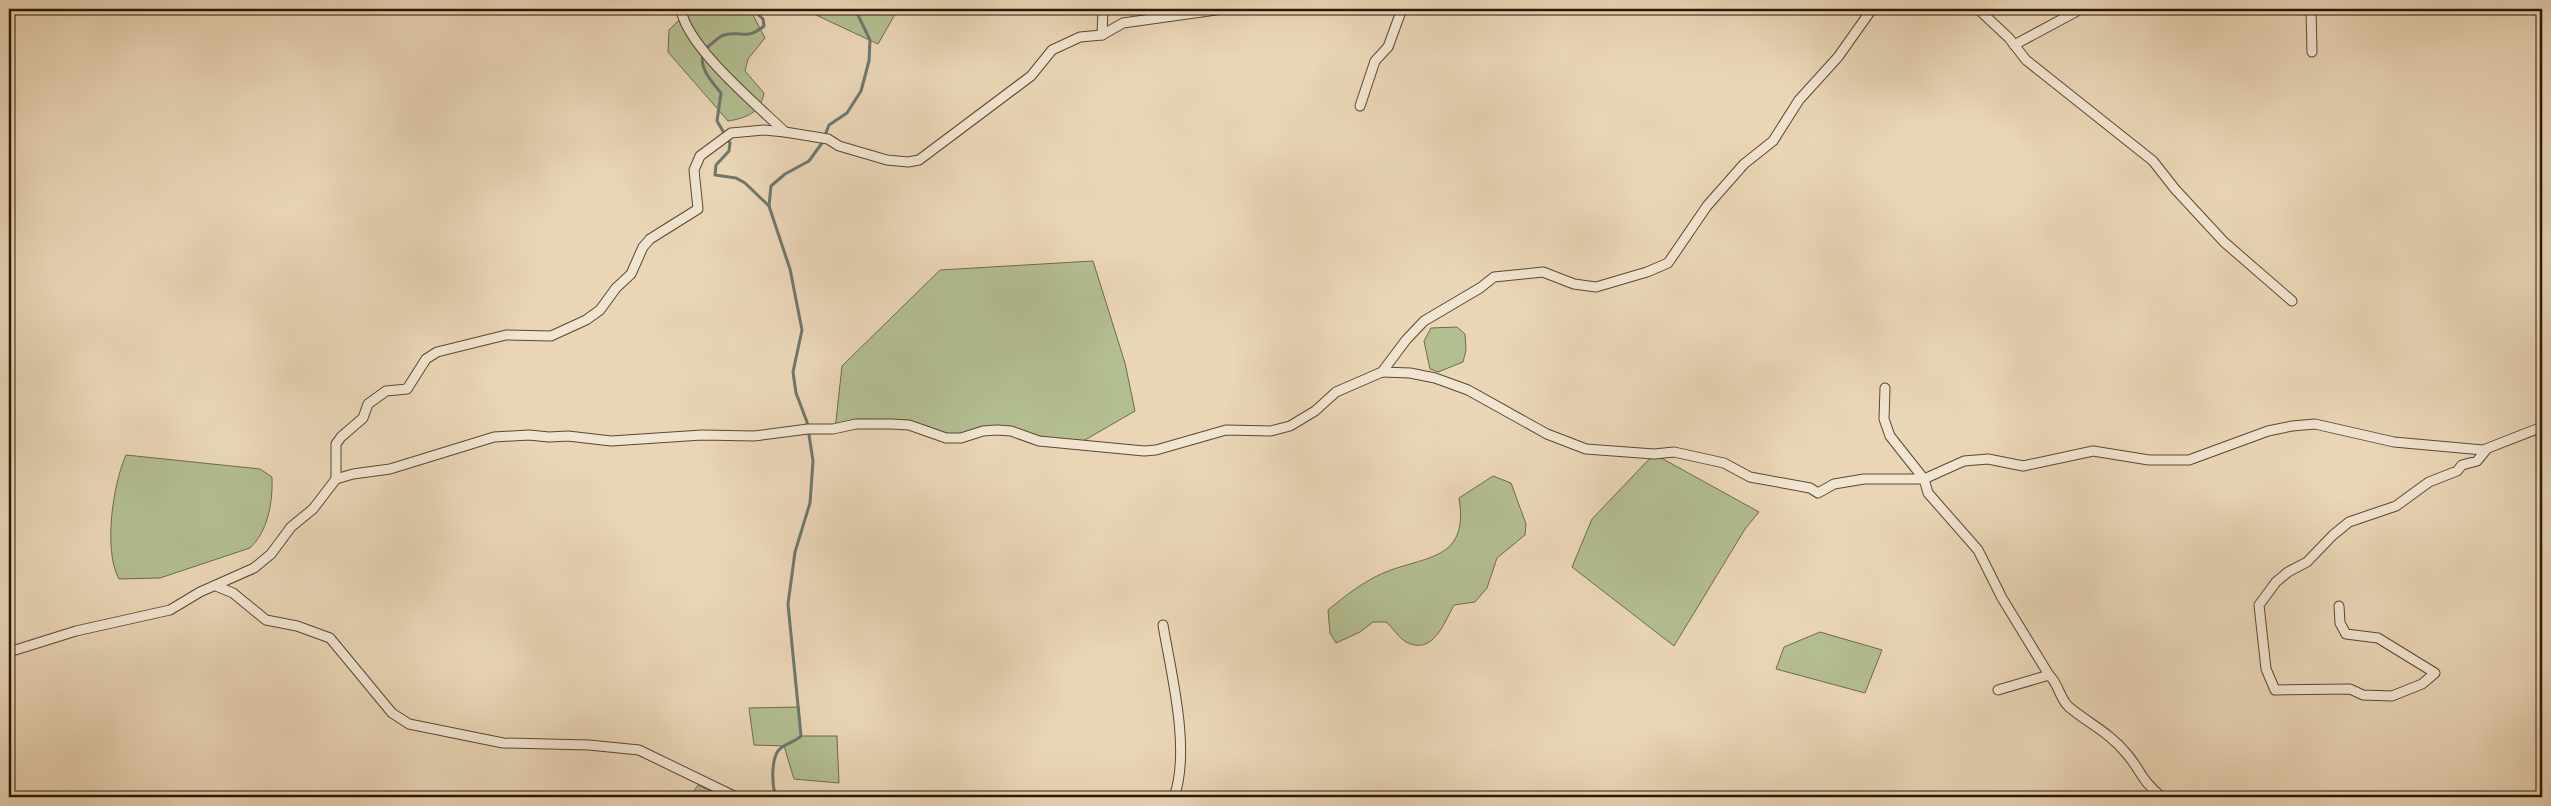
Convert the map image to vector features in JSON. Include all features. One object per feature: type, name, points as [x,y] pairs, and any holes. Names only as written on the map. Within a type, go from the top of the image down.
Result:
[{"type":"street","points":[[681,9],[689,32],[707,54],[785,132]]},
{"type":"street","points":[[1102,9],[1102,36]]},
{"type":"street","points":[[9,652],[76,631],[170,610],[200,592],[254,568],[271,554],[291,526],[313,509],[336,478],[336,444],[341,437],[363,418],[368,404],[386,391],[407,389],[426,359],[437,352],[506,335],[551,336],[586,320],[600,310],[616,288],[631,274],[643,247],[650,239],[698,209],[694,170],[700,156],[731,134],[764,130],[785,132],[830,140],[839,146],[887,160],[908,162],[919,160],[1031,76],[1052,50],[1080,38],[1102,36],[1123,24],[1223,9]]},
{"type":"street","points":[[1360,106],[1375,61],[1388,47],[1402,9]]},
{"type":"street","points":[[1382,372],[1406,340],[1424,321],[1480,288],[1494,277],[1542,272],[1574,284],[1596,287],[1647,272],[1668,263],[1707,206],[1744,164],[1773,141],[1799,100],[1838,57],[1872,9]]},
{"type":"street","points":[[1978,9],[2032,66],[2153,161],[2175,189],[2224,242],[2292,301]]},
{"type":"street","points":[[2014,45],[2081,9]]},
{"type":"street","points":[[2312,9],[2312,52]]},
{"type":"street","points":[[336,478],[390,469],[494,437],[529,435],[568,436],[611,441],[702,435],[754,436],[808,429],[833,429],[856,424],[891,424],[909,425],[946,438],[961,438],[984,431],[997,430],[1011,431],[1039,441],[1144,451],[1156,450],[1226,430],[1271,431],[1290,426],[1315,411],[1336,392],[1382,372],[1410,373],[1435,378],[1468,390],[1546,434],[1586,449],[1654,454],[1674,452],[1724,463],[1750,477],[1801,486],[1818,493],[1834,484],[1864,479],[1924,479],[1964,461],[1988,460],[2024,466],[2093,451],[2149,460],[2189,460],[2268,431],[2292,426],[2315,424],[2394,442],[2486,450],[2542,427]]},
{"type":"street","points":[[1885,388],[1884,419],[1890,436],[1924,479],[1928,493],[1978,550],[2002,598],[2049,675],[2054,680],[2061,698],[2126,752],[2148,786],[2162,797]]},
{"type":"street","points":[[2339,606],[2340,623],[2346,634],[2378,638],[2435,673],[2422,684],[2392,696],[2364,695],[2350,689],[2274,690],[2266,669],[2260,606],[2276,582],[2288,572],[2307,562],[2333,535],[2349,522],[2396,506],[2429,482],[2457,470],[2462,465],[2477,461],[2486,450]]},
{"type":"street","points":[[216,586],[233,593],[266,620],[297,626],[330,638],[392,714],[409,724],[503,743],[595,745],[639,750],[736,797]]},
{"type":"street","points":[[1163,625],[1177,700],[1180,751],[1177,789],[1174,797]]},
{"type":"street","points":[[1998,690],[2049,675]]},
{"type":"green space","points":[[690,9],[744,9],[752,13],[765,38],[748,59],[745,71],[764,93],[760,105],[747,116],[728,121],[668,52],[669,30]]},
{"type":"green space","points":[[803,9],[898,9],[878,44]]},
{"type":"green space","points":[[1093,261],[1125,363],[1135,411],[1078,444],[1039,441],[1004,428],[952,439],[909,424],[835,430],[842,366],[940,270]]},
{"type":"green space","points":[[1457,327],[1465,334],[1466,350],[1463,362],[1438,372],[1430,369],[1424,341],[1431,328]]},
{"type":"green space","points":[[1654,454],[1759,512],[1745,529],[1674,646],[1572,567],[1592,519]]},
{"type":"green space","points":[[126,455],[260,469],[272,477],[272,496],[268,516],[261,533],[250,548],[160,578],[119,579],[114,567],[112,551],[112,517],[117,483]]},
{"type":"green space","points":[[1493,476],[1511,483],[1526,524],[1525,535],[1497,558],[1487,588],[1475,602],[1454,605],[1442,628],[1430,641],[1423,645],[1406,642],[1386,622],[1373,622],[1360,632],[1336,643],[1330,633],[1328,610],[1352,591],[1379,575],[1439,554],[1450,546],[1457,535],[1460,519],[1459,498]]},
{"type":"green space","points":[[1820,632],[1882,650],[1865,693],[1776,669],[1784,647]]},
{"type":"green space","points":[[799,707],[801,736],[837,736],[839,783],[794,779],[784,746],[754,745],[749,708]]},
{"type":"green space","points":[[698,785],[711,791],[713,797],[690,797]]},
{"type":"waterway","points":[[752,9],[763,19],[764,26],[748,34],[721,36],[705,50],[702,62],[707,75],[721,93],[717,121],[730,143],[729,151],[716,165],[715,175],[736,178],[745,183],[769,206]]},
{"type":"waterway","points":[[776,797],[773,779],[777,752],[801,736],[788,604],[795,552],[810,503],[813,461],[807,422],[796,393],[793,372],[802,330],[790,269],[769,206],[771,186],[785,174],[809,161],[822,143],[829,125],[847,113],[861,91],[869,61],[870,40],[855,9]]}]
